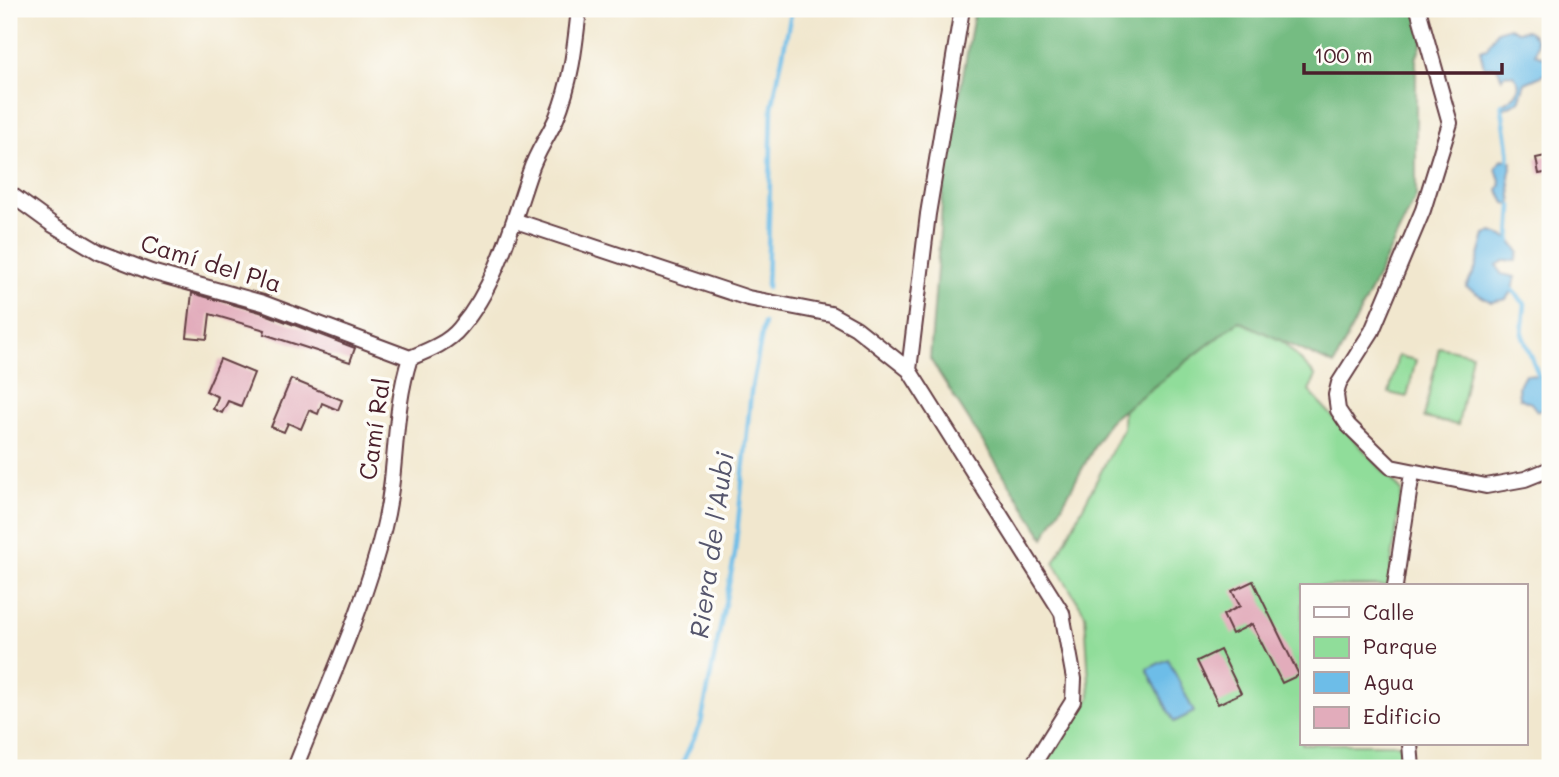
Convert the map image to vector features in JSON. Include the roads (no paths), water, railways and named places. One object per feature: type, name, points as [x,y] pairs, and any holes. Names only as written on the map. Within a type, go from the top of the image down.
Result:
[{"type":"street","name":"Camí Ral","points":[[295,768],[362,599],[385,525],[395,436],[410,358],[433,349],[459,330],[480,298],[516,221],[530,170],[556,117],[574,62],[579,9]]},
{"type":"street","points":[[909,370],[928,214],[962,9]]},
{"type":"street","points":[[1418,9],[1450,122],[1423,210],[1372,331],[1339,383],[1336,396],[1338,410],[1348,425],[1391,467],[1412,473],[1486,486],[1525,479],[1550,469]]},
{"type":"street","name":"Camí del Pla","points":[[9,194],[53,225],[99,251],[151,272],[263,303],[410,358]]},
{"type":"street","points":[[516,221],[748,298],[831,314],[856,328],[909,370],[1062,613],[1074,679],[1073,701],[1031,768]]},
{"type":"street","points":[[1395,584],[1412,473]]},
{"type":"street","points":[[1410,746],[1412,768]]},
{"type":"water","points":[[1509,27],[1517,31],[1527,30],[1533,35],[1537,43],[1535,54],[1550,59],[1550,72],[1525,83],[1519,101],[1505,108],[1502,104],[1517,92],[1519,84],[1513,75],[1505,74],[1502,78],[1497,67],[1484,67],[1480,50],[1487,48],[1497,31]]},
{"type":"water","points":[[1502,159],[1512,162],[1509,176],[1512,206],[1505,203],[1498,190],[1501,184],[1496,168]]},
{"type":"water","points":[[1492,232],[1508,238],[1519,252],[1516,261],[1504,261],[1497,265],[1501,274],[1515,277],[1512,290],[1506,299],[1491,302],[1466,287],[1475,270],[1485,235]]},
{"type":"water","points":[[1525,374],[1542,377],[1550,374],[1550,408],[1537,411],[1531,403],[1519,398],[1518,387]]},
{"type":"water","points":[[1168,659],[1194,712],[1174,722],[1147,669]]},
{"type":"waterway","name":"Riera de l'Aubi","points":[[767,288],[772,107],[792,9]]},
{"type":"waterway","points":[[1502,104],[1508,161]]},
{"type":"waterway","points":[[1510,241],[1512,206]]},
{"type":"waterway","points":[[1512,290],[1525,304],[1522,334],[1539,376]]},
{"type":"waterway","name":"Riera de l'Aubi","points":[[680,768],[701,723],[735,554],[751,392],[764,323]]}]
